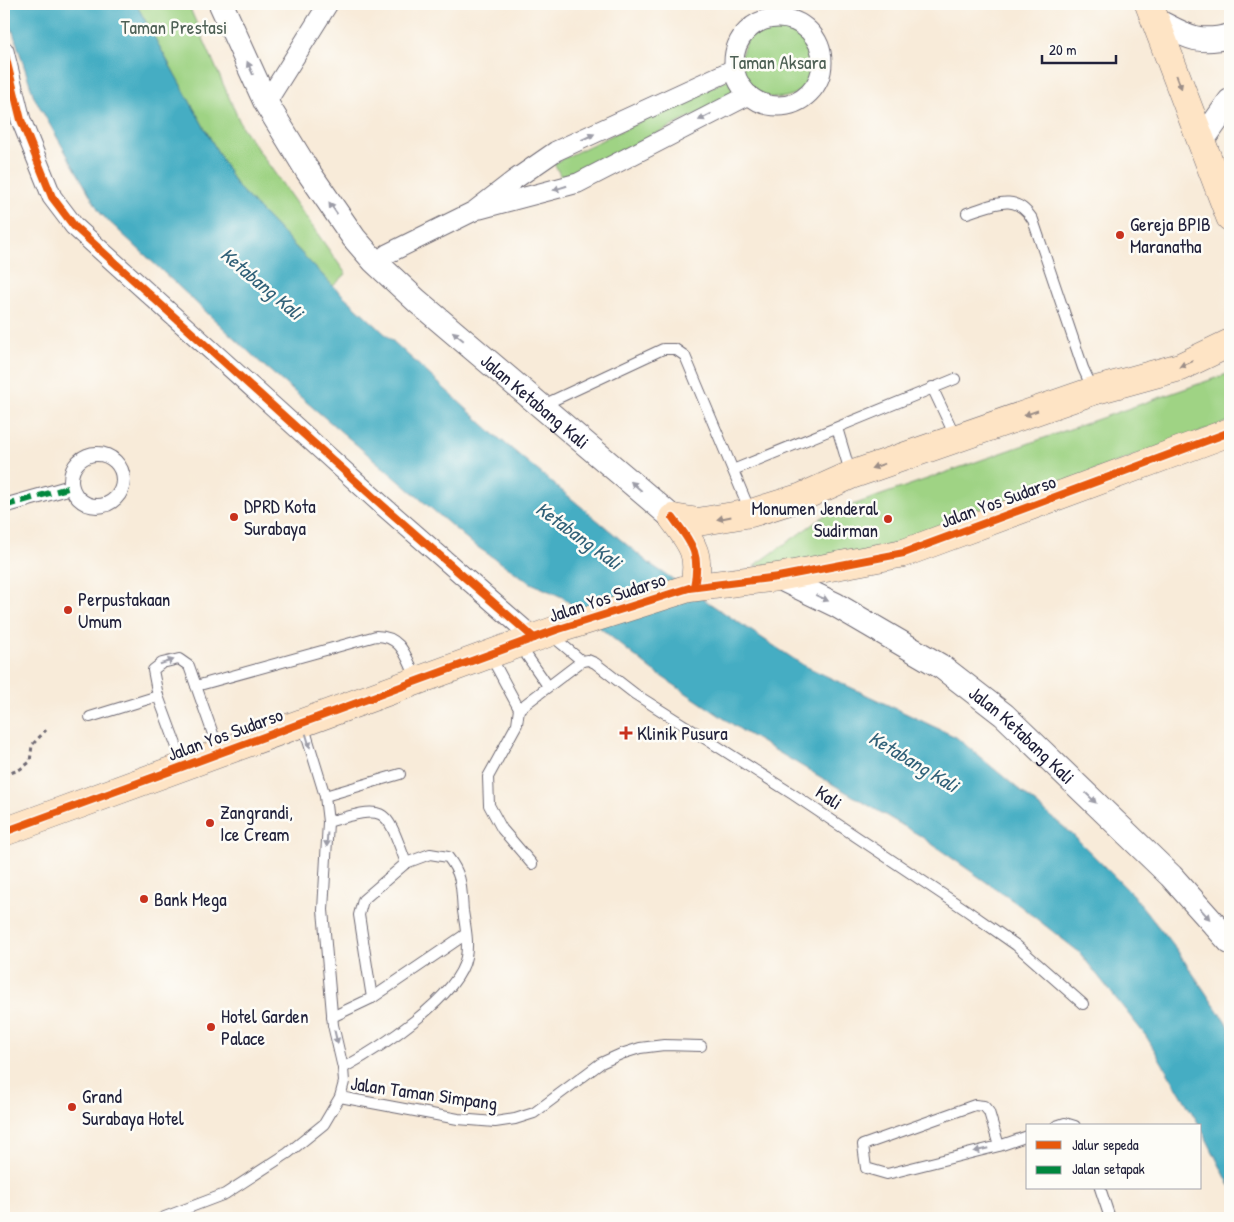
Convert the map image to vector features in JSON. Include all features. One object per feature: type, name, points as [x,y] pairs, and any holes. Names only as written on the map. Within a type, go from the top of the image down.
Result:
[{"type":"main road","points":[[1152,12],[1230,217]]},
{"type":"main road","points":[[673,518],[698,522],[751,513],[802,497],[851,475],[1093,391],[1180,367],[1230,344]]},
{"type":"main road","name":"Jalan Yos Sudarso","points":[[4,832],[539,636],[692,587],[778,577],[904,553],[1230,432]]},
{"type":"main road","points":[[673,518],[691,542],[696,554],[698,568],[692,587]]},
{"type":"street","name":"Jalan Ketabang Kali","points":[[221,4],[266,103],[307,170],[354,238],[397,282],[673,518]]},
{"type":"street","points":[[266,103],[328,4]]},
{"type":"street","points":[[1152,12],[1192,38],[1211,41],[1230,36]]},
{"type":"street","points":[[775,17],[790,19],[803,25],[814,35],[821,48],[823,62],[820,77],[814,89],[803,100],[775,107],[761,103],[749,95],[739,83],[734,68],[734,54],[739,40],[749,29],[760,21],[775,17]]},
{"type":"street","points":[[4,51],[24,128],[52,197],[74,226],[382,505],[539,636]]},
{"type":"street","points":[[354,238],[366,240],[387,254],[474,211],[556,151],[734,68]]},
{"type":"street","points":[[474,211],[578,183],[749,95]]},
{"type":"street","points":[[1201,142],[1230,101]]},
{"type":"street","name":"Jalan Ketabang Kali","points":[[387,254],[397,282]]},
{"type":"street","points":[[4,506],[71,487]]},
{"type":"street","name":"Jalan Ketabang Kali","points":[[778,577],[836,605],[942,667],[1004,715],[1171,876],[1230,942]]},
{"type":"lane","points":[[966,213],[1006,202],[1016,203],[1026,208],[1033,220],[1083,368],[1093,391]]},
{"type":"lane","points":[[541,406],[663,349],[675,349],[685,356],[751,513]]},
{"type":"lane","points":[[733,470],[955,379]]},
{"type":"lane","points":[[932,387],[957,439]]},
{"type":"lane","points":[[837,428],[851,475]]},
{"type":"lane","points":[[196,686],[376,636],[388,636],[399,643],[418,681]]},
{"type":"lane","name":"Kali","points":[[539,636],[582,661],[588,660],[595,663],[635,694],[794,795],[966,910],[1016,945],[1083,1004]]},
{"type":"lane","points":[[539,636],[548,686]]},
{"type":"lane","points":[[490,655],[519,710],[517,724],[488,777],[489,805],[502,829],[532,864]]},
{"type":"lane","points":[[184,767],[158,696],[153,670],[162,663],[179,659],[189,666],[220,753]]},
{"type":"lane","points":[[519,710],[582,661]]},
{"type":"lane","points":[[90,717],[158,696]]},
{"type":"lane","points":[[303,723],[325,796],[328,822],[323,910],[332,1017],[343,1068],[344,1082],[340,1097]]},
{"type":"lane","points":[[325,796],[400,774]]},
{"type":"lane","points":[[328,822],[364,812],[375,812],[386,817],[393,828],[406,863]]},
{"type":"lane","points":[[343,1068],[372,1052],[400,1032],[458,978],[466,957],[466,934],[459,871],[448,857],[430,854],[406,863],[363,900],[359,915],[372,998]]},
{"type":"lane","points":[[332,1017],[372,998],[466,934]]},
{"type":"lane","name":"Jalan Taman Simpang","points":[[162,1218],[225,1194],[288,1153],[324,1124],[340,1097],[458,1119],[495,1122],[515,1119],[534,1113],[601,1063],[621,1054],[640,1048],[664,1045],[701,1046]]},
{"type":"lane","points":[[999,1146],[989,1112],[984,1106],[975,1105],[863,1145],[866,1168],[887,1174],[999,1146],[1026,1137]]},
{"type":"lane","points":[[1101,1190],[1110,1218]]},
{"type":"path","points":[[4,775],[19,770],[30,762],[32,745],[46,730]]},
{"type":"green space","name":"Taman Prestasi","points":[[136,4],[188,4],[242,127],[346,274],[333,286],[236,185]]},
{"type":"green space","name":"Taman Aksara","points":[[778,24],[792,27],[804,35],[812,47],[815,61],[812,75],[804,87],[792,95],[778,98],[764,95],[752,87],[744,75],[741,61],[744,47],[752,35],[764,27]]},
{"type":"green space","points":[[733,77],[739,94],[562,179],[554,163]]},
{"type":"green space","points":[[1230,373],[1230,421],[844,562],[754,566],[827,514]]},
{"type":"water","name":"Ketabang Kali","points":[[4,4],[136,4],[236,185],[333,286],[495,435],[650,564],[803,665],[956,737],[1071,833],[1132,894],[1177,950],[1230,1029],[1230,1186],[1202,1130],[1202,1124],[1199,1124],[1146,1036],[1079,952],[1019,905],[919,835],[744,732],[652,670],[562,597],[531,583],[473,544],[263,365],[101,214],[34,97]]},
{"type":"marked path","points":[[4,506],[71,487]]},
{"type":"cycle path","points":[[4,51],[21,120],[52,197],[74,226],[382,505],[534,638]]},
{"type":"cycle path","points":[[4,832],[556,630],[689,588],[778,577],[904,553],[1230,432]]},
{"type":"cycle path","points":[[673,518],[690,542],[693,550],[696,566],[694,587]]},
{"type":"place","name":"Gereja BPIB Maranatha","points":[[1120,235]]},
{"type":"place","name":"DPRD Kota Surabaya","points":[[234,517]]},
{"type":"place","name":"Monumen Jenderal Sudirman","points":[[888,519]]},
{"type":"place","name":"Perpustakaan Umum","points":[[68,610]]},
{"type":"place","name":"Klinik Pusura","points":[[626,733]]},
{"type":"place","name":"Zangrandi, Ice Cream","points":[[210,823]]},
{"type":"place","name":"Bank Mega","points":[[144,899]]},
{"type":"place","name":"Hotel Garden Palace","points":[[211,1027]]},
{"type":"place","name":"Grand Surabaya Hotel","points":[[72,1107]]}]
